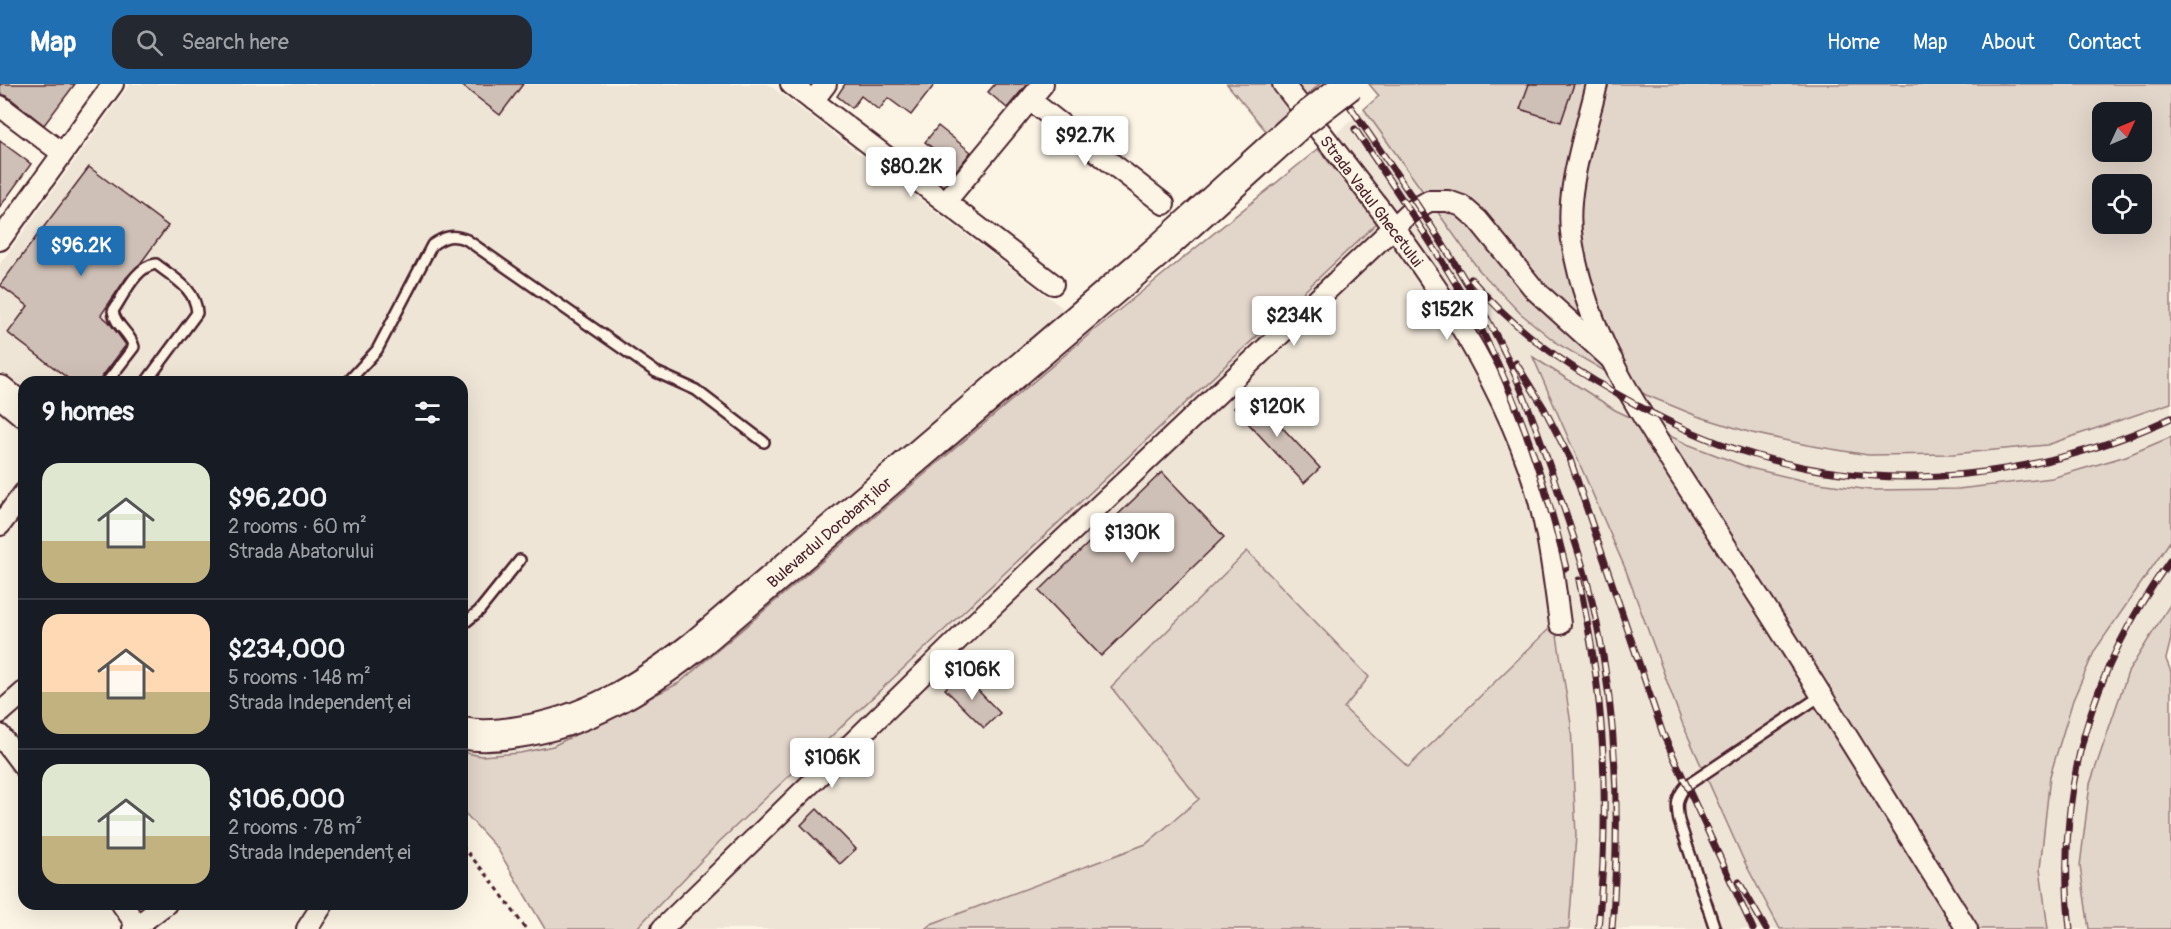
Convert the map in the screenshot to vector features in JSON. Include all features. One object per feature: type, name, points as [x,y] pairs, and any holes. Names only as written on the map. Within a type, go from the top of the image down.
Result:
[{"type":"main road","name":"Bulevardul Dorobanților","points":[[468,733],[501,734],[553,724],[582,715],[623,697],[656,676],[695,646],[1157,252],[1302,121],[1350,84]]},
{"type":"main road","points":[[0,391],[18,406]]},
{"type":"street","points":[[0,240],[113,84]]},
{"type":"street","points":[[791,84],[1053,284]]},
{"type":"street","points":[[813,101],[826,84]]},
{"type":"street","points":[[946,201],[1043,84]]},
{"type":"street","name":"Strada Vadul Ghecetului","points":[[1282,84],[1394,226],[1431,278],[1477,355],[1516,435],[1530,470],[1550,550],[1560,624]]},
{"type":"street","points":[[1597,84],[1570,198],[1571,236],[1585,298],[1612,360],[1635,405],[1822,695],[1967,929]]},
{"type":"street","points":[[1030,100],[1164,204]]},
{"type":"street","points":[[0,106],[62,153]]},
{"type":"street","points":[[662,929],[976,622],[1410,212],[1429,201],[1448,201],[1462,206],[1478,220],[1535,290],[1612,360]]},
{"type":"street","points":[[0,525],[18,502]]},
{"type":"street","points":[[0,713],[18,697]]},
{"type":"street","points":[[0,735],[18,759]]},
{"type":"street","points":[[125,910],[135,927],[158,910]]},
{"type":"street","points":[[307,929],[319,910]]},
{"type":"lane","points":[[353,376],[377,350],[432,245],[442,238],[454,235],[466,240],[656,372],[696,390],[764,442]]},
{"type":"lane","points":[[112,376],[134,347],[131,338],[114,320],[113,311],[141,270],[156,264],[191,293],[196,302],[197,313],[150,376]]},
{"type":"lane","points":[[468,620],[479,612],[519,560]]},
{"type":"lane","points":[[1715,929],[1679,821],[1676,806],[1678,797],[1686,786],[1822,695]]},
{"type":"path","points":[[468,853],[491,880],[526,929]]},
{"type":"shaded area","points":[[130,84],[768,84],[1093,331],[679,683],[553,746],[520,753],[481,756],[468,753],[468,376],[18,376],[18,429],[0,414],[0,264]]},
{"type":"shaded area","points":[[1227,84],[1320,84],[1266,131]]},
{"type":"shaded area","points":[[1369,84],[2171,84],[2171,403],[2047,445],[1953,454],[1868,455],[1752,433],[1697,416],[1646,395],[1558,344],[1520,313],[1479,270],[1364,109],[1379,96]]},
{"type":"shaded area","points":[[1364,109],[1479,270],[1520,313],[1559,344],[1646,395],[1697,416],[1752,433],[1868,455],[1953,454],[2047,445],[2171,403],[2171,437],[2126,456],[2052,478],[1958,489],[1870,490],[1805,481],[1750,468],[1687,444],[1615,410],[1625,568],[1683,725],[1744,861],[1780,929],[1569,929],[1576,836],[1554,623],[1408,767],[1344,708],[1369,677],[1199,799],[1146,844],[931,924],[925,929],[636,929],[720,841],[1378,223],[1318,149]]},
{"type":"shaded area","points":[[1318,149],[1378,222],[720,841],[636,929],[545,929],[497,848],[468,817],[468,753],[481,756],[520,753],[553,746],[679,683],[1093,331]]},
{"type":"shaded area","points":[[1533,357],[1615,410],[1687,444],[1750,468],[1805,481],[1870,490],[1958,489],[2052,478],[2126,456],[2171,437],[2171,540],[2095,650],[2073,700],[2050,776],[2040,869],[2048,929],[1780,929],[1744,861],[1683,725],[1625,568]]},
{"type":"shaded area","points":[[2171,540],[2171,603],[2128,672],[2080,866],[2089,929],[2048,929],[2040,869],[2050,776],[2073,700],[2095,650]]},
{"type":"shaded area","points":[[1247,551],[1369,677],[1344,708],[1408,767],[1555,623],[1571,724],[1576,836],[1569,929],[925,929],[931,924],[1146,844],[1199,799],[1111,687]]},
{"type":"shaded area","points":[[2171,603],[2171,639],[2166,659],[2171,672],[2171,929],[2089,929],[2080,866],[2090,784],[2128,672]]},
{"type":"building","points":[[0,84],[75,84],[44,125],[7,96],[0,94]]},
{"type":"building","points":[[460,84],[523,84],[500,115]]},
{"type":"building","points":[[845,84],[935,84],[911,115],[888,98],[879,110],[861,96],[852,108],[837,96]]},
{"type":"building","points":[[995,84],[1027,84],[1007,108],[988,92]]},
{"type":"building","points":[[1529,84],[1574,84],[1561,122],[1520,109]]},
{"type":"building","points":[[938,126],[971,152],[950,178],[934,165],[942,155],[925,142]]},
{"type":"building","points":[[0,141],[31,164],[0,207]]},
{"type":"building","points":[[89,167],[168,226],[140,264],[126,278],[101,315],[126,345],[103,376],[65,376],[8,333],[28,306],[0,285]]},
{"type":"building","points":[[1250,393],[1320,468],[1304,483],[1234,408]]},
{"type":"building","points":[[1162,472],[1224,537],[1101,656],[1039,591]]},
{"type":"building","points":[[961,673],[1000,713],[984,728],[945,689]]},
{"type":"building","points":[[817,809],[856,849],[840,864],[801,825]]},
{"type":"railway","points":[[1335,84],[1441,241],[1498,339],[1530,412],[1574,538],[1597,624],[1613,738],[1616,852],[1612,929]]},
{"type":"railway","points":[[1355,129],[1439,257],[1485,337],[1522,422],[1551,509],[1566,568]]},
{"type":"railway","points":[[1471,279],[1487,297],[1539,343],[1577,370],[1634,404],[1686,430],[1722,444],[1758,456],[1809,468],[1861,475],[1915,477],[1968,474],[2021,466],[2073,454],[2123,438],[2171,418]]},
{"type":"railway","points":[[1516,363],[1544,408],[1570,459],[1663,734],[1753,929]]},
{"type":"railway","points":[[2070,929],[2067,878],[2068,829],[2074,781],[2084,734],[2099,689],[2119,645],[2143,601],[2171,559]]},
{"type":"railway","points":[[1579,580],[1595,672],[1604,776],[1603,868],[1598,929]]},
{"type":"railway","points":[[1739,882],[1766,929]]}]
